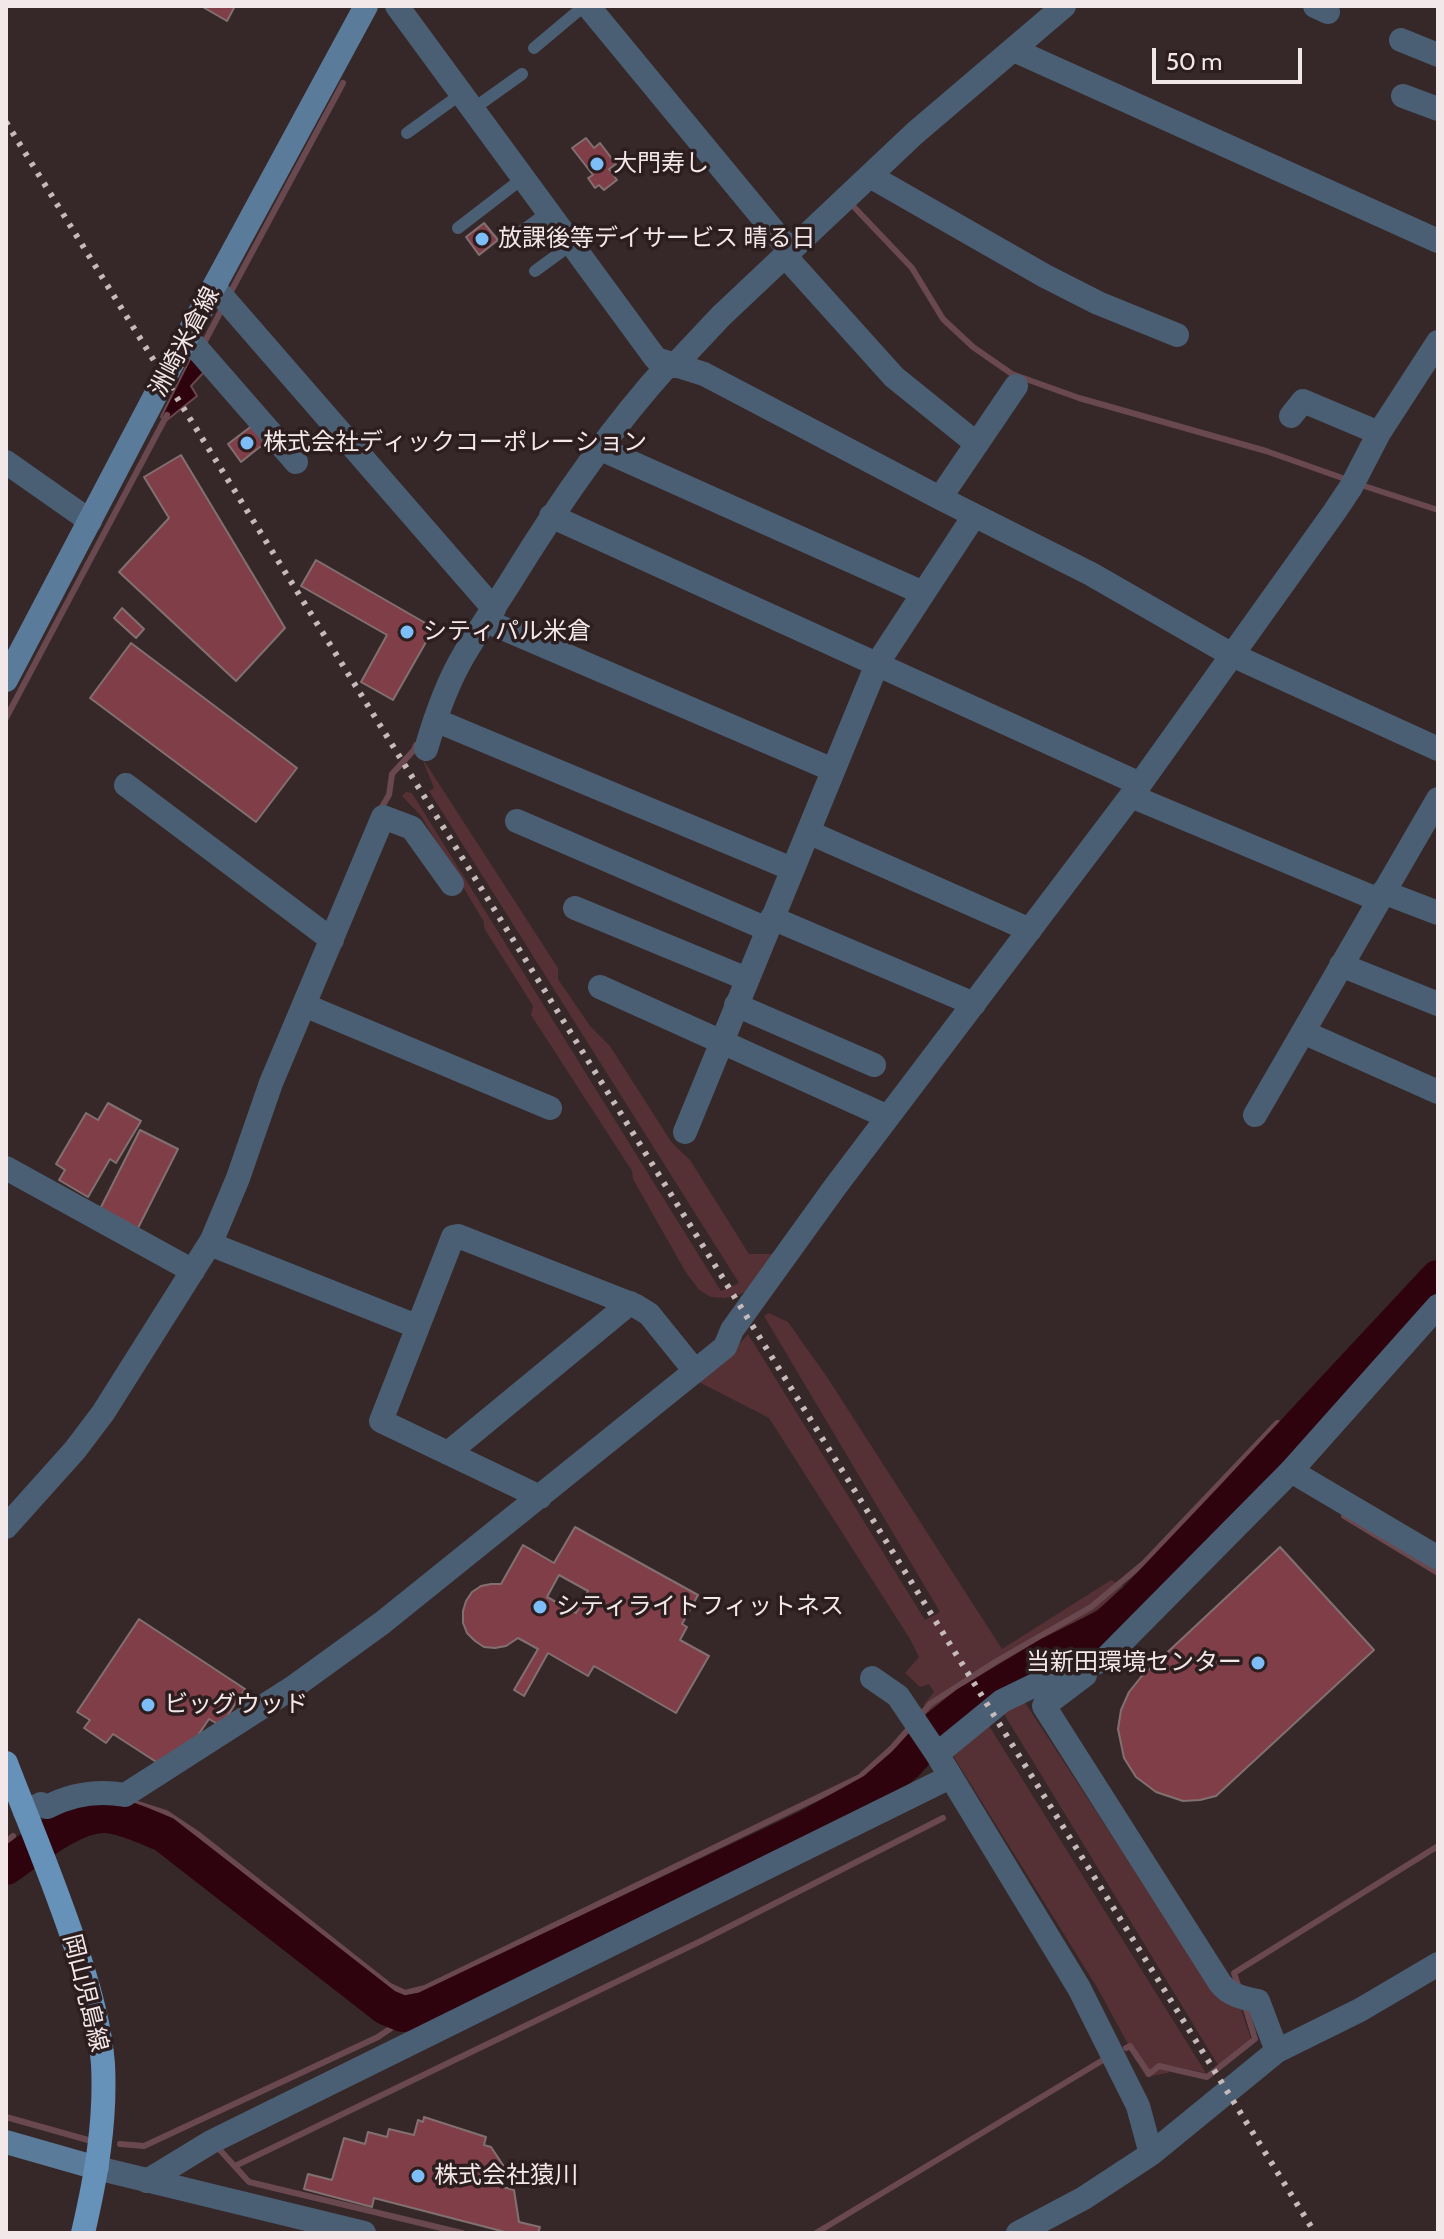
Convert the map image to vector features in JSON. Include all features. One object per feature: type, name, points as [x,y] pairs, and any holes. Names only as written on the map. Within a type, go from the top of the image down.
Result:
[{"type":"main road","name":"洲崎米倉線","points":[[9,667],[90,521],[222,296],[366,6]]},
{"type":"main road","name":"岡山児島線","points":[[6,1763],[79,1955],[100,2036],[103,2086],[96,2176],[83,2233]]},
{"type":"main road","points":[[6,2142],[96,2176]]},
{"type":"street","points":[[397,6],[656,359],[704,374],[1091,574],[1232,655],[1438,749]]},
{"type":"street","points":[[586,6],[894,377],[977,444]]},
{"type":"street","points":[[426,749],[463,655],[551,516],[649,386],[786,249],[915,133],[1064,6]]},
{"type":"street","points":[[1401,40],[1438,55]]},
{"type":"street","points":[[1014,50],[1438,241]]},
{"type":"street","points":[[1403,96],[1438,109]]},
{"type":"street","points":[[870,176],[1045,276],[1098,303],[1177,335]]},
{"type":"street","points":[[222,296],[490,615],[833,770]]},
{"type":"street","points":[[25,1812],[41,1804],[47,1807],[65,1798],[88,1794],[107,1792],[125,1795],[295,1686],[382,1623],[725,1347],[732,1330],[888,1117],[1135,790],[1232,655],[1353,483],[1379,433],[1438,342]]},
{"type":"street","points":[[195,345],[296,462]]},
{"type":"street","points":[[940,498],[1016,386]]},
{"type":"street","points":[[1291,416],[1303,401],[1379,433]]},
{"type":"street","points":[[601,449],[923,593]]},
{"type":"street","points":[[6,462],[90,521]]},
{"type":"street","points":[[551,516],[877,664],[1135,790],[1381,896],[1438,913]]},
{"type":"street","points":[[685,1132],[877,664],[974,516]]},
{"type":"street","points":[[435,720],[792,869]]},
{"type":"street","points":[[126,785],[327,936]]},
{"type":"street","points":[[1255,1115],[1438,799]]},
{"type":"street","points":[[6,1527],[75,1450],[103,1413],[187,1268],[210,1244],[304,1005],[327,936],[383,817],[412,828],[452,884]]},
{"type":"street","points":[[517,821],[974,1004]]},
{"type":"street","points":[[808,832],[1030,930]]},
{"type":"street","points":[[575,908],[747,979]]},
{"type":"street","points":[[1341,965],[1438,1004]]},
{"type":"street","points":[[600,987],[888,1117]]},
{"type":"street","points":[[304,1005],[550,1108]]},
{"type":"street","points":[[736,1005],[874,1065]]},
{"type":"street","points":[[1303,1032],[1438,1092]]},
{"type":"street","points":[[6,1168],[187,1268]]},
{"type":"street","points":[[540,1497],[381,1421],[453,1237],[458,1236],[630,1303],[649,1314],[695,1371]]},
{"type":"street","points":[[210,1244],[416,1326]]},
{"type":"street","points":[[448,1453],[630,1303]]},
{"type":"street","points":[[1277,2051],[1258,2001],[1225,1990],[1044,1706],[1104,1660],[1285,1477],[1438,1306]]},
{"type":"street","points":[[1285,1477],[1438,1558]]},
{"type":"street","points":[[935,1752],[1002,1701],[1037,1684],[1104,1660]]},
{"type":"street","points":[[872,1678],[898,1696],[911,1715],[1079,1988],[1138,2106],[1151,2154]]},
{"type":"street","points":[[147,2181],[211,2142],[950,1777]]},
{"type":"street","points":[[1018,2233],[1084,2198],[1151,2154],[1277,2051],[1360,2010],[1438,1964]]},
{"type":"street","points":[[96,2176],[147,2181],[364,2233]]},
{"type":"lane","points":[[534,48],[586,6]]},
{"type":"lane","points":[[407,133],[522,74]]},
{"type":"lane","points":[[458,228],[523,178]]},
{"type":"lane","points":[[511,239],[548,212]]},
{"type":"lane","points":[[535,271],[572,244]]},
{"type":"shaded area","points":[[191,357],[205,371],[191,386],[197,396],[167,420],[161,417]]},
{"type":"shaded area","points":[[421,756],[558,968],[558,979],[590,1026],[610,1046],[672,1143],[690,1160],[749,1254],[778,1254],[753,1288],[725,1298],[711,1297],[699,1290],[685,1271],[633,1179],[632,1171],[531,1015],[533,1006],[484,928],[484,922],[421,816],[402,796],[406,792],[412,793],[721,1291],[739,1283],[429,791],[434,788]]},
{"type":"shaded area","points":[[769,1313],[788,1322],[827,1377],[1002,1649],[1111,1580],[1123,1586],[1103,1606],[947,1700],[931,1717],[924,1704],[934,1692],[929,1684],[920,1687],[905,1673],[919,1657],[910,1639],[769,1418],[697,1381],[748,1334],[925,1620],[940,1612],[764,1316]]},
{"type":"shaded area","points":[[1024,1701],[1216,1995],[1239,2003],[1251,2039],[1218,2065],[1004,1714],[1016,1703]]},
{"type":"shaded area","points":[[986,1721],[1206,2073],[1172,2066],[1168,2073],[1146,2077],[1098,1989],[952,1754]]},
{"type":"building","points":[[201,6],[235,6],[227,21]]},
{"type":"building","points":[[586,138],[594,148],[600,143],[616,164],[609,169],[617,180],[604,190],[599,185],[595,188],[588,178],[593,175],[572,148]]},
{"type":"building","name":"放課後等デイサービス 晴る日","points":[[484,223],[498,240],[479,255],[466,237]]},
{"type":"building","points":[[253,425],[266,442],[241,462],[228,444]]},
{"type":"building","points":[[181,455],[285,628],[236,681],[119,572],[169,518],[144,477]]},
{"type":"building","name":"シティパル米倉","points":[[316,560],[434,628],[393,700],[361,682],[387,635],[301,586]]},
{"type":"building","points":[[122,608],[144,629],[136,638],[114,618]]},
{"type":"building","points":[[131,643],[297,768],[256,822],[90,698]]},
{"type":"building","points":[[108,1103],[141,1121],[116,1163],[110,1159],[88,1197],[59,1180],[65,1170],[56,1164],[86,1113],[98,1120]]},
{"type":"building","points":[[140,1130],[178,1149],[136,1232],[98,1213]]},
{"type":"building","points":[[575,1527],[698,1595],[682,1624],[687,1627],[680,1640],[709,1656],[676,1713],[594,1666],[588,1676],[548,1653],[524,1696],[514,1690],[538,1649],[518,1638],[506,1646],[484,1647],[467,1633],[463,1623],[466,1601],[481,1586],[501,1584],[523,1545],[554,1563]],"holes":[[[559,1575],[588,1591],[576,1613],[547,1597]]]},
{"type":"building","name":"当新田環境センター","points":[[1280,1547],[1374,1650],[1216,1796],[1183,1801],[1156,1792],[1136,1777],[1124,1758],[1118,1729],[1121,1710],[1129,1692],[1141,1677]]},
{"type":"building","points":[[139,1619],[245,1689],[221,1726],[209,1719],[186,1753],[161,1765],[113,1734],[106,1743],[84,1728],[90,1720],[77,1712]]},
{"type":"building","name":"株式会社猿川","points":[[424,2117],[486,2137],[484,2145],[491,2147],[505,2168],[503,2187],[514,2190],[519,2222],[540,2227],[538,2233],[509,2233],[374,2198],[372,2207],[304,2189],[308,2174],[332,2180],[344,2138],[365,2144],[368,2132],[387,2137],[389,2129],[414,2135],[418,2120],[423,2122]]},
{"type":"waterway","points":[[229,295],[343,83]]},
{"type":"waterway","points":[[854,207],[912,268],[943,319],[973,347],[1012,374],[1079,398],[1266,451],[1348,480]]},
{"type":"waterway","points":[[203,345],[224,305]]},
{"type":"waterway","points":[[6,718],[167,415]]},
{"type":"waterway","points":[[1358,484],[1438,510]]},
{"type":"waterway","points":[[380,810],[389,795],[392,774],[416,745]]},
{"type":"waterway","points":[[6,1867],[53,1834],[80,1820],[105,1815],[128,1820],[164,1834],[386,2007],[403,2014],[424,2010],[807,1828],[874,1791],[905,1764],[941,1725],[966,1705],[1051,1654],[1107,1626],[1136,1600],[1438,1278]]},
{"type":"waterway","points":[[920,1716],[930,1704],[995,1662],[1091,1607],[1144,1563],[1277,1423],[1299,1427]]},
{"type":"waterway","points":[[1262,1467],[1276,1475]]},
{"type":"waterway","points":[[1344,1516],[1438,1573]]},
{"type":"waterway","points":[[129,1801],[166,1813],[199,1835],[390,1986],[405,1993],[425,1988],[860,1777],[912,1725]]},
{"type":"waterway","points":[[235,2166],[701,1941],[943,1818]]},
{"type":"waterway","points":[[6,1842],[13,1836]]},
{"type":"waterway","points":[[1239,1988],[1234,1973],[1438,1846]]},
{"type":"waterway","points":[[1126,2048],[1130,2046],[1149,2074],[1159,2066],[1207,2077],[1255,2039],[1245,2006]]},
{"type":"waterway","points":[[120,2144],[144,2146],[378,2037],[400,2022],[403,2014]]},
{"type":"waterway","points":[[816,2233],[1103,2060]]},
{"type":"waterway","points":[[6,2117],[88,2140]]},
{"type":"waterway","points":[[219,2149],[249,2182],[462,2233]]},
{"type":"railway","points":[[6,122],[1315,2233]]},
{"type":"place","name":"大門寿し","points":[[597,164]]},
{"type":"place","name":"放課後等デイサービス 晴る日","points":[[482,239]]},
{"type":"place","name":"株式会社ディックコーポレーション","points":[[247,443]]},
{"type":"place","name":"シティパル米倉","points":[[407,632]]},
{"type":"place","name":"シティライトフィットネス","points":[[540,1607]]},
{"type":"place","name":"当新田環境センター","points":[[1258,1663]]},
{"type":"place","name":"ビッグウッド","points":[[148,1705]]},
{"type":"place","name":"株式会社猿川","points":[[418,2176]]}]
